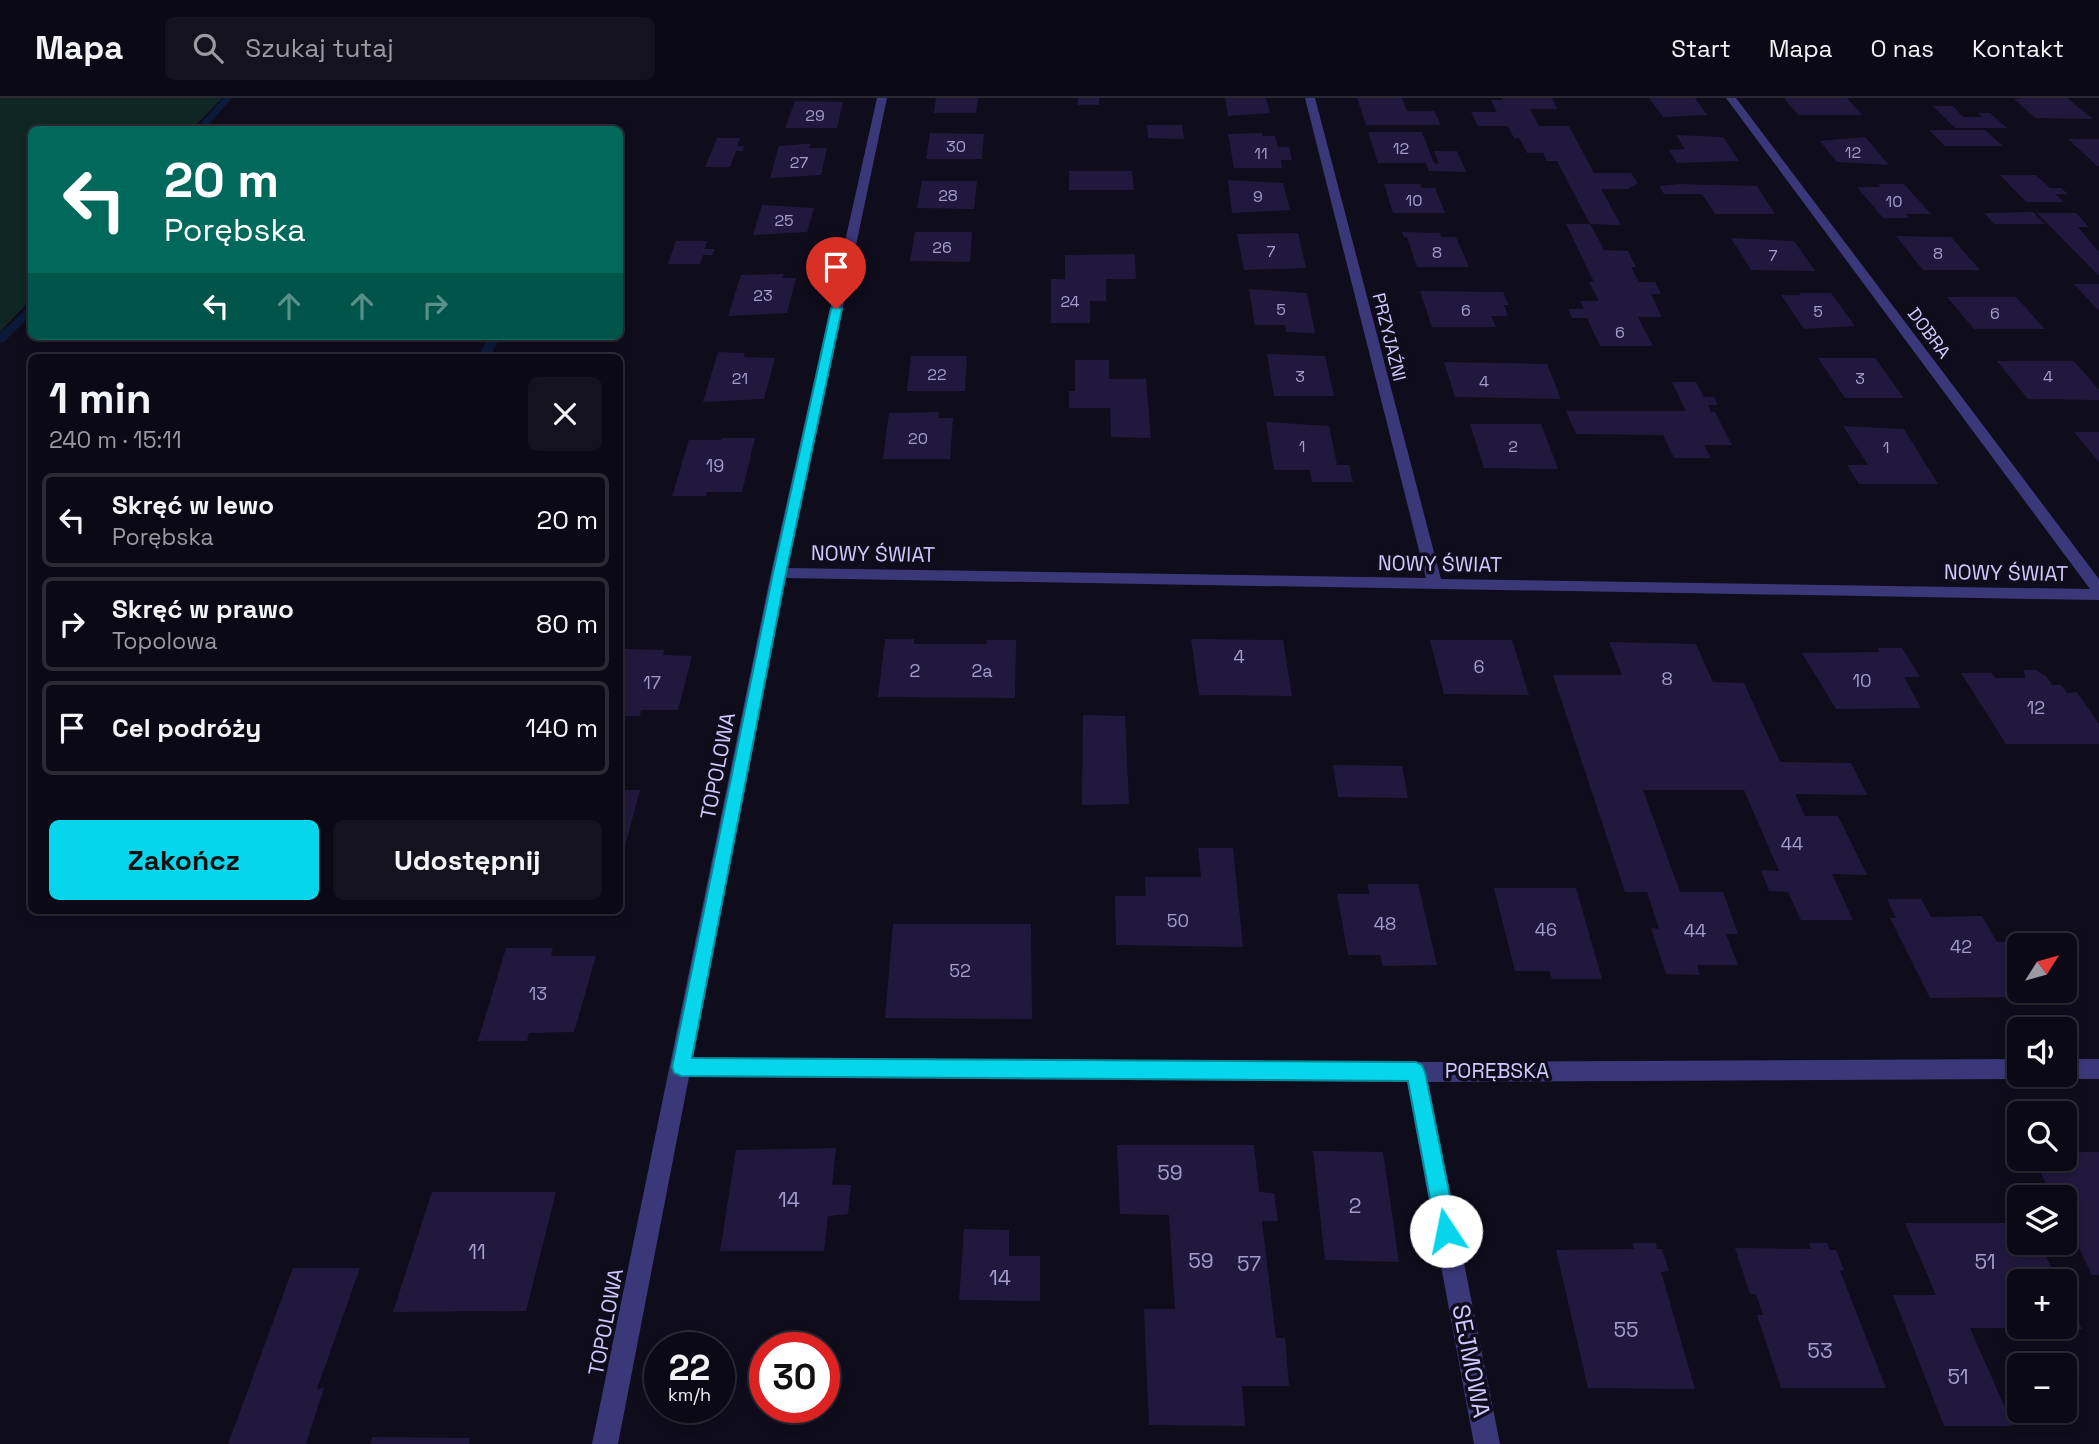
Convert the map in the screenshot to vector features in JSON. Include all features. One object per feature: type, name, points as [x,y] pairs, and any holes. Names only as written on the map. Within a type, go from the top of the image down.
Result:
[{"type":"street","name":"TOPOLOWA","points":[[604,1444],[779,573],[882,98]]},
{"type":"street","name":"PRZYJAŹNI","points":[[1310,98],[1435,585]]},
{"type":"street","name":"DOBRA","points":[[1731,98],[2099,590]]},
{"type":"street","name":"NOWY ŚWIAT","points":[[779,573],[2099,595]]},
{"type":"street","name":"PORĘBSKA","points":[[681,1067],[1416,1072],[2007,1069]]},
{"type":"street","points":[[2077,1069],[2099,1069]]},
{"type":"street","name":"SEJMOWA","points":[[1416,1072],[1487,1444]]},
{"type":"green space","points":[[0,98],[222,98],[195,126],[28,126],[28,302],[0,332]]},
{"type":"building","points":[[936,98],[978,98],[976,113],[934,113]]},
{"type":"building","points":[[1078,98],[1099,98],[1099,105],[1078,105]]},
{"type":"building","points":[[1225,98],[1266,98],[1270,113],[1228,116]]},
{"type":"building","points":[[1357,98],[1402,98],[1407,111],[1434,111],[1441,125],[1366,125]]},
{"type":"building","points":[[1502,98],[1552,98],[1557,109],[1530,109],[1539,126],[1569,126],[1594,173],[1631,173],[1638,183],[1628,189],[1601,189],[1621,225],[1590,224],[1557,161],[1547,161],[1543,153],[1527,153],[1508,126],[1478,126],[1471,112],[1497,112],[1491,100],[1503,100]]},
{"type":"building","points":[[1649,98],[1695,98],[1707,115],[1663,117]]},
{"type":"building","points":[[1784,98],[1847,98],[1862,115],[1798,115]]},
{"type":"building","points":[[2067,98],[2093,119],[2035,118],[2014,99]]},
{"type":"building","points":[[795,101],[843,102],[837,128],[785,128]]},
{"type":"building","points":[[1933,106],[1953,106],[1963,117],[1982,117],[1978,113],[1990,113],[2007,128],[1955,128]]},
{"type":"building","points":[[1147,125],[1182,125],[1184,139],[1148,138]]},
{"type":"building","points":[[1929,130],[1985,130],[2003,146],[1945,146]]},
{"type":"building","points":[[1368,132],[1422,132],[1434,163],[1439,164],[1434,151],[1457,151],[1466,172],[1429,171],[1426,163],[1378,163]]},
{"type":"building","points":[[930,133],[984,134],[982,159],[926,159]]},
{"type":"building","points":[[1262,133],[1263,136],[1275,136],[1278,147],[1289,147],[1292,160],[1281,160],[1282,168],[1234,168],[1228,134]]},
{"type":"building","points":[[1676,135],[1723,137],[1739,161],[1677,163],[1669,150],[1685,149]]},
{"type":"building","points":[[1865,137],[1889,165],[1837,162],[1820,141]]},
{"type":"building","points":[[717,138],[740,138],[737,146],[744,146],[743,151],[736,151],[730,167],[705,167]]},
{"type":"building","points":[[2068,139],[2099,139],[2099,166],[2097,166]]},
{"type":"building","points":[[811,144],[809,148],[827,148],[821,175],[770,178],[779,146]]},
{"type":"building","points":[[1069,171],[1132,171],[1134,190],[1069,190]]},
{"type":"building","points":[[2000,175],[2036,175],[2050,188],[2061,188],[2068,194],[2055,194],[2064,202],[2026,202]]},
{"type":"building","points":[[1228,180],[1283,183],[1290,210],[1232,213]]},
{"type":"building","points":[[922,181],[977,181],[974,209],[917,208]]},
{"type":"building","points":[[1384,184],[1420,184],[1422,188],[1435,188],[1445,213],[1393,213]]},
{"type":"building","points":[[1878,184],[1904,184],[1931,214],[1906,214],[1909,218],[1883,218],[1857,187],[1881,187]]},
{"type":"building","points":[[1659,186],[1757,186],[1775,214],[1715,214],[1702,194],[1664,194]]},
{"type":"building","points":[[762,205],[814,208],[807,232],[753,235]]},
{"type":"building","points":[[2033,212],[2045,224],[1994,224],[1984,213]]},
{"type":"building","points":[[2037,213],[2076,213],[2089,227],[2078,227],[2099,252],[2099,276]]},
{"type":"building","points":[[1566,224],[1590,224],[1604,250],[1628,251],[1636,267],[1631,267],[1639,282],[1655,282],[1661,294],[1651,294],[1662,317],[1638,317],[1653,346],[1600,346],[1587,318],[1572,318],[1568,309],[1584,309],[1580,301],[1599,301],[1589,282],[1594,282]]},
{"type":"building","points":[[915,232],[972,232],[970,262],[910,261]]},
{"type":"building","points":[[1402,232],[1440,233],[1442,237],[1456,237],[1469,267],[1417,267],[1407,237],[1404,237]]},
{"type":"building","points":[[1298,233],[1306,268],[1244,270],[1237,234]]},
{"type":"building","points":[[1896,236],[1951,237],[1980,270],[1923,270]]},
{"type":"building","points":[[1731,238],[1794,241],[1815,271],[1751,270]]},
{"type":"building","points":[[676,241],[707,241],[705,249],[715,249],[712,255],[703,255],[700,264],[668,264]]},
{"type":"building","points":[[1135,254],[1136,279],[1106,279],[1106,301],[1090,301],[1090,323],[1051,323],[1051,279],[1065,279],[1065,255]]},
{"type":"building","points":[[784,274],[782,278],[796,278],[787,313],[728,316],[741,275]]},
{"type":"building","points":[[2074,284],[2099,284],[2099,311]]},
{"type":"building","points":[[1249,289],[1307,293],[1315,333],[1286,332],[1285,325],[1255,325]]},
{"type":"building","points":[[1420,291],[1503,292],[1509,305],[1504,305],[1508,316],[1491,316],[1496,327],[1432,327]]},
{"type":"building","points":[[1799,293],[1831,293],[1855,326],[1804,329],[1781,295],[1800,295]]},
{"type":"building","points":[[1947,297],[2016,297],[2045,329],[1974,329]]},
{"type":"building","points":[[718,352],[745,353],[744,357],[775,358],[764,399],[703,402]]},
{"type":"building","points":[[1267,354],[1325,356],[1334,396],[1274,396]]},
{"type":"building","points":[[911,356],[967,356],[965,391],[907,391]]},
{"type":"building","points":[[1818,358],[1875,358],[1904,398],[1845,398]]},
{"type":"building","points":[[1075,360],[1109,360],[1109,379],[1146,379],[1151,438],[1111,437],[1110,408],[1069,408],[1069,391],[1075,391]]},
{"type":"building","points":[[1997,361],[2074,361],[2099,390],[2099,400],[2028,399]]},
{"type":"building","points":[[1444,362],[1547,364],[1561,399],[1455,397]]},
{"type":"building","points":[[1672,382],[1696,382],[1704,397],[1714,397],[1718,405],[1708,405],[1711,412],[1715,412],[1732,445],[1704,445],[1711,458],[1674,458],[1663,435],[1576,434],[1566,411],[1686,411]]},
{"type":"building","points":[[939,412],[938,418],[953,418],[950,459],[883,459],[889,413]]},
{"type":"building","points":[[1266,422],[1329,426],[1337,465],[1349,465],[1353,482],[1312,482],[1310,470],[1274,470]]},
{"type":"building","points":[[1470,424],[1541,424],[1558,469],[1484,468]]},
{"type":"building","points":[[1843,426],[1904,429],[1938,484],[1859,484],[1847,465],[1868,465]]},
{"type":"building","points":[[2074,432],[2099,432],[2099,462]]},
{"type":"building","points":[[755,438],[742,492],[672,496],[689,440]]},
{"type":"building","points":[[885,639],[914,639],[914,644],[986,644],[987,640],[1016,640],[1015,698],[878,697]]},
{"type":"building","points":[[1191,639],[1283,640],[1292,696],[1199,695]]},
{"type":"building","points":[[1430,640],[1512,640],[1529,695],[1444,694]]},
{"type":"building","points":[[1609,642],[1696,644],[1713,682],[1744,683],[1780,762],[1851,763],[1867,795],[1795,794],[1805,816],[1838,816],[1867,875],[1832,874],[1853,920],[1801,920],[1788,892],[1769,891],[1761,870],[1779,871],[1744,790],[1643,790],[1680,892],[1723,892],[1738,934],[1726,934],[1738,965],[1697,965],[1700,975],[1666,974],[1651,928],[1659,929],[1647,892],[1625,892],[1553,675],[1622,675]]},
{"type":"building","points":[[1878,648],[1902,648],[1920,677],[1904,677],[1921,708],[1836,709],[1802,653],[1879,652]]},
{"type":"building","points":[[623,649],[664,650],[663,655],[692,656],[678,710],[641,710],[640,716],[623,716]]},
{"type":"building","points":[[2024,670],[2036,670],[2046,676],[2052,685],[2061,685],[2067,693],[2077,692],[2099,724],[2099,744],[2006,744],[1961,673],[1991,673],[1995,678],[2025,678]]},
{"type":"building","points":[[1083,715],[1125,716],[1129,804],[1082,805]]},
{"type":"building","points":[[1333,765],[1402,766],[1408,798],[1338,797]]},
{"type":"building","points":[[623,790],[640,790],[624,850]]},
{"type":"building","points":[[1198,848],[1233,848],[1243,947],[1116,945],[1115,896],[1146,896],[1145,877],[1201,877]]},
{"type":"building","points":[[1368,884],[1418,884],[1437,965],[1383,966],[1380,955],[1348,955],[1337,894],[1369,894]]},
{"type":"building","points":[[1494,888],[1576,888],[1602,979],[1552,979],[1549,971],[1515,971]]},
{"type":"building","points":[[1887,899],[1921,899],[1931,917],[1982,916],[1997,942],[2007,942],[2007,997],[1930,998],[1890,918],[1896,918]]},
{"type":"building","points":[[893,924],[1031,924],[1032,1019],[885,1018]]},
{"type":"building","points":[[506,948],[553,948],[551,956],[596,956],[574,1032],[529,1033],[527,1041],[478,1041]]},
{"type":"building","points":[[1117,1145],[1254,1145],[1259,1192],[1274,1193],[1278,1221],[1262,1221],[1276,1338],[1285,1338],[1289,1386],[1242,1386],[1245,1426],[1149,1425],[1144,1309],[1175,1309],[1169,1215],[1120,1214]]},
{"type":"building","points":[[836,1148],[832,1185],[851,1185],[848,1214],[828,1216],[824,1251],[720,1251],[736,1150]]},
{"type":"building","points":[[1313,1151],[1383,1152],[1399,1262],[1325,1260]]},
{"type":"building","points":[[2077,1152],[2099,1152],[2099,1275],[2092,1275],[2077,1244],[2077,1185],[2047,1185],[2040,1171],[2077,1171]]},
{"type":"building","points":[[432,1192],[556,1192],[526,1311],[393,1312]]},
{"type":"building","points":[[1905,1223],[2007,1223],[2007,1255],[2045,1255],[2052,1269],[2007,1269],[2007,1328],[1970,1328],[2007,1412],[2007,1423],[2013,1426],[1944,1426],[1893,1295],[1936,1295]]},
{"type":"building","points":[[964,1229],[1009,1230],[1009,1256],[1040,1256],[1040,1301],[959,1300]]},
{"type":"building","points":[[1632,1243],[1656,1243],[1657,1249],[1662,1249],[1669,1271],[1661,1272],[1695,1389],[1588,1388],[1556,1250],[1634,1249]]},
{"type":"building","points":[[1809,1243],[1827,1243],[1830,1250],[1836,1250],[1844,1270],[1840,1271],[1886,1388],[1781,1388],[1757,1315],[1763,1315],[1756,1294],[1750,1294],[1735,1248],[1811,1249]]},
{"type":"building","points":[[293,1268],[360,1268],[317,1389],[324,1388],[306,1444],[228,1444]]},
{"type":"building","points":[[372,1437],[470,1438],[469,1444],[370,1444]]},
{"type":"waterway","points":[[203,126],[228,98]]},
{"type":"waterway","points":[[0,340],[28,311]]},
{"type":"waterway","points":[[486,354],[493,340]]},
{"type":"route","points":[[836,309],[779,573],[681,1067],[1416,1072],[1446,1231]]}]
